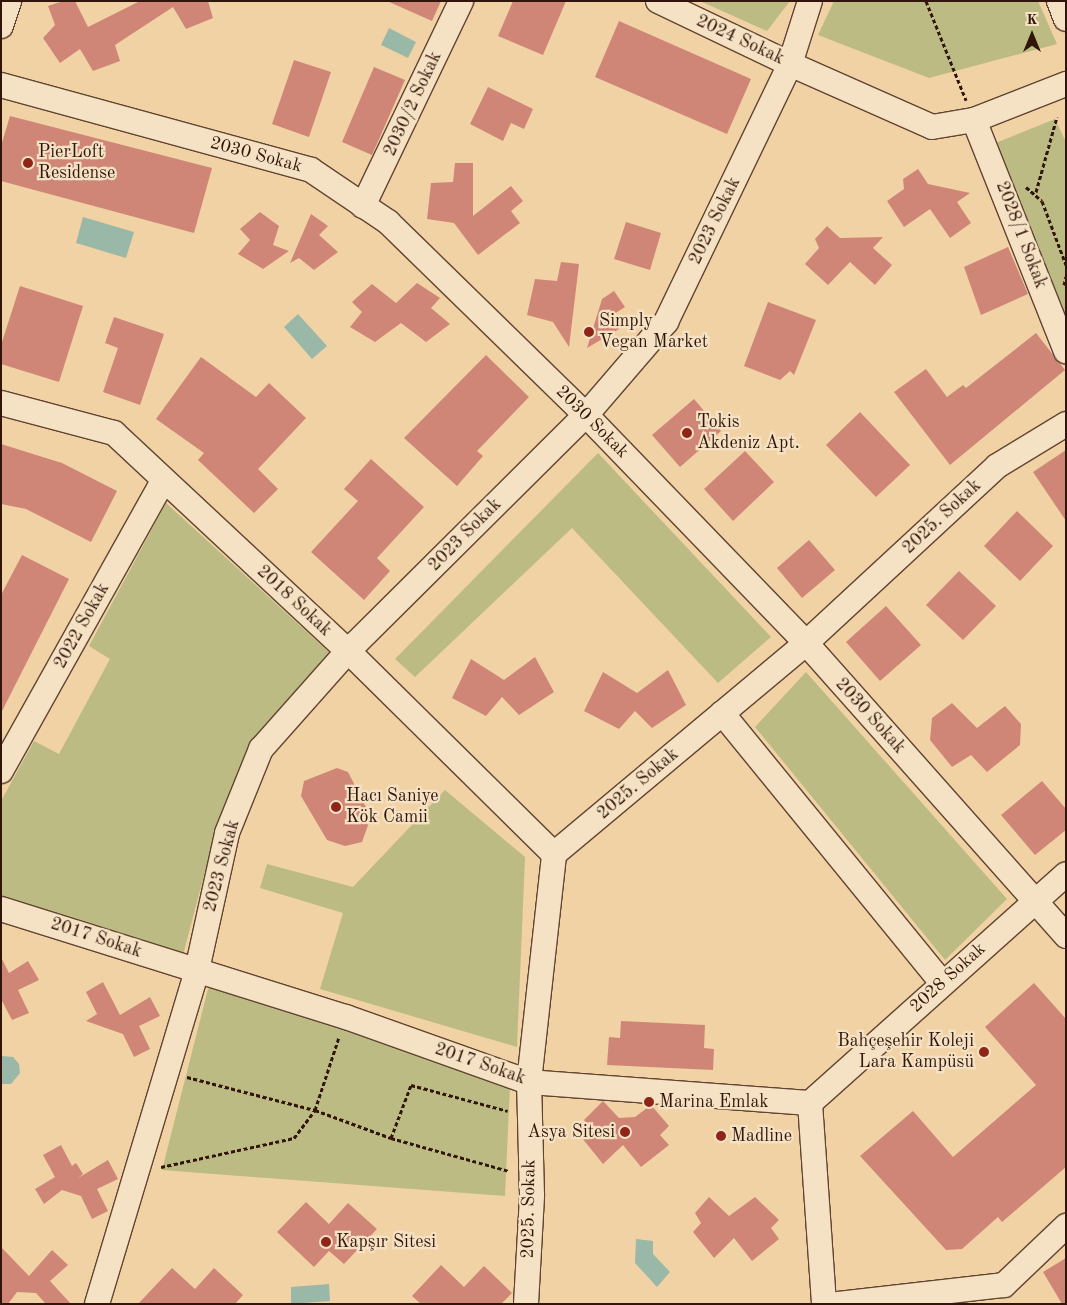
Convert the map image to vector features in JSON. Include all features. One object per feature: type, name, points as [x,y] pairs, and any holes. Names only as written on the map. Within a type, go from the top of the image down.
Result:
[{"type":"street","points":[[1,26],[9,1]]},
{"type":"street","name":"2030/2 Sokak","points":[[364,206],[461,1]]},
{"type":"street","name":"2024 Sokak","points":[[658,1],[790,64],[810,1]]},
{"type":"street","points":[[1059,1],[1066,19]]},
{"type":"street","points":[[790,64],[932,127],[974,120],[1066,84]]},
{"type":"street","name":"2023 Sokak","points":[[97,1304],[196,970],[227,833],[261,750],[348,651],[586,415],[666,322],[790,64]]},
{"type":"street","name":"2030 Sokak","points":[[1,85],[311,170],[388,222],[586,415],[806,643],[1066,936]]},
{"type":"street","name":"2028/1 Sokak","points":[[974,120],[1066,351]]},
{"type":"street","name":"2018 Sokak","points":[[1,402],[114,433],[163,481],[348,651],[554,854]]},
{"type":"street","name":"2025. Sokak","points":[[526,1304],[532,1177],[529,1082],[554,854],[806,643],[997,466],[1066,424]]},
{"type":"street","name":"2022 Sokak","points":[[1,771],[163,481]]},
{"type":"street","points":[[722,713],[942,983]]},
{"type":"street","name":"2028 Sokak","points":[[810,1104],[1034,900],[1066,874]]},
{"type":"street","name":"2017 Sokak","points":[[1,909],[346,1017],[529,1082],[810,1104]]},
{"type":"street","points":[[810,1104],[824,1304]]},
{"type":"street","points":[[837,1304],[1004,1285],[1066,1226]]},
{"type":"path","points":[[926,1],[974,120]]},
{"type":"path","points":[[1036,192],[1057,117]]},
{"type":"path","points":[[1017,180],[1036,192],[1066,266]]},
{"type":"path","points":[[136,1174],[294,1138],[315,1110],[346,1017]]},
{"type":"path","points":[[167,1071],[315,1110],[391,1138],[532,1177]]},
{"type":"path","points":[[391,1138],[411,1085],[530,1117]]},
{"type":"shaded area","points":[[700,1],[790,1],[767,31]]},
{"type":"shaded area","points":[[834,1],[1038,1],[1057,44],[929,78],[818,35]]},
{"type":"shaded area","points":[[389,28],[416,42],[408,58],[381,45]]},
{"type":"shaded area","points":[[1055,119],[1066,142],[1066,357],[978,150]]},
{"type":"shaded area","points":[[83,217],[134,232],[126,258],[76,243]]},
{"type":"shaded area","points":[[298,314],[327,346],[312,359],[284,327]]},
{"type":"shaded area","points":[[598,453],[771,637],[718,683],[572,528],[415,677],[395,659]]},
{"type":"shaded area","points":[[166,503],[331,654],[247,750],[217,826],[183,955],[1,896],[1,801],[34,741],[59,754],[110,659],[89,646]]},
{"type":"shaded area","points":[[806,672],[1007,899],[945,960],[755,727]]},
{"type":"shaded area","points":[[445,790],[525,857],[517,1047],[320,989],[343,913],[260,888],[267,864],[353,887]]},
{"type":"shaded area","points":[[209,985],[510,1085],[505,1196],[162,1170]]},
{"type":"shaded area","points":[[1,1056],[13,1057],[19,1064],[20,1073],[11,1084],[1,1084]]},
{"type":"shaded area","points":[[636,1239],[653,1241],[653,1254],[670,1272],[657,1287],[635,1263]]},
{"type":"shaded area","points":[[329,1284],[330,1301],[291,1304],[291,1287]]},
{"type":"building","points":[[63,1],[75,1],[88,27],[140,1],[208,1],[213,18],[186,29],[173,7],[115,45],[120,61],[93,71],[80,49],[60,63],[43,38],[55,25],[48,6]]},
{"type":"building","points":[[387,1],[441,1],[432,21]]},
{"type":"building","points":[[513,1],[566,1],[543,55],[498,36]]},
{"type":"building","points":[[619,21],[751,79],[727,134],[595,77]]},
{"type":"building","points":[[294,60],[331,72],[309,137],[272,124]]},
{"type":"building","points":[[374,67],[405,80],[372,155],[342,142]]},
{"type":"building","points":[[488,87],[533,109],[524,129],[511,123],[503,141],[470,124]]},
{"type":"building","points":[[10,116],[212,168],[194,233],[1,181],[1,146]]},
{"type":"building","points":[[455,163],[473,163],[473,216],[511,186],[523,201],[511,211],[520,223],[478,255],[454,223],[427,219],[431,183],[453,182]]},
{"type":"building","points":[[918,169],[928,184],[970,193],[957,202],[971,223],[950,238],[930,209],[904,227],[887,201],[904,189],[903,179]]},
{"type":"building","points":[[260,212],[279,226],[273,245],[289,251],[263,269],[238,254],[250,240],[240,229]]},
{"type":"building","points":[[311,214],[328,226],[319,235],[338,252],[314,270],[299,258],[290,263]]},
{"type":"building","points":[[626,222],[661,233],[650,270],[614,259]]},
{"type":"building","points":[[827,226],[840,238],[883,237],[873,248],[892,265],[875,285],[850,262],[828,285],[805,264],[819,248],[815,239]]},
{"type":"building","points":[[1008,247],[1028,294],[981,315],[964,267]]},
{"type":"building","points":[[561,262],[579,264],[569,347],[553,322],[527,315],[535,279],[557,281]]},
{"type":"building","points":[[417,283],[440,298],[431,308],[450,324],[426,342],[401,323],[375,342],[350,327],[362,312],[352,302],[372,284],[396,303]]},
{"type":"building","points":[[20,286],[83,306],[59,382],[1,364],[1,345]]},
{"type":"building","points":[[614,291],[625,307],[611,316],[619,329],[587,348],[602,299]]},
{"type":"building","points":[[768,302],[816,320],[794,375],[790,371],[780,380],[744,366]]},
{"type":"building","points":[[114,317],[164,334],[140,405],[103,392],[118,348],[105,343]]},
{"type":"building","points":[[1036,333],[1065,370],[950,465],[894,392],[926,369],[947,397],[963,385],[966,388]]},
{"type":"building","points":[[486,355],[529,397],[477,451],[483,456],[457,486],[404,438]]},
{"type":"building","points":[[201,357],[256,397],[269,383],[306,418],[258,469],[278,489],[254,513],[198,460],[204,453],[156,419]]},
{"type":"building","name":"Tokis Akdeniz Apt.","points":[[694,399],[721,431],[680,467],[652,435]]},
{"type":"building","points":[[860,412],[910,465],[876,497],[826,445]]},
{"type":"building","points":[[1,444],[62,463],[117,491],[91,542],[26,509],[1,504]]},
{"type":"building","points":[[1066,450],[1066,521],[1033,472]]},
{"type":"building","points":[[745,451],[774,482],[733,521],[704,489]]},
{"type":"building","points":[[371,459],[424,507],[377,558],[390,571],[364,600],[311,552],[358,501],[344,489]]},
{"type":"building","points":[[1017,511],[1053,546],[1020,581],[984,546]]},
{"type":"building","points":[[809,540],[835,570],[802,598],[777,568]]},
{"type":"building","points":[[22,555],[69,579],[1,713],[1,595]]},
{"type":"building","points":[[959,571],[996,606],[963,640],[926,605]]},
{"type":"building","points":[[886,606],[921,645],[880,681],[846,642]]},
{"type":"building","points":[[535,657],[554,692],[519,715],[502,697],[486,716],[452,698],[471,659],[504,680]]},
{"type":"building","points":[[668,670],[686,705],[652,728],[635,711],[619,729],[584,711],[603,672],[637,693]]},
{"type":"building","points":[[952,703],[977,728],[1005,706],[1021,724],[1020,745],[987,772],[971,755],[952,767],[930,740],[932,718]]},
{"type":"building","name":"Hacı Saniye Kök Camii","points":[[337,768],[348,772],[371,817],[362,842],[345,846],[327,840],[301,796],[304,781]]},
{"type":"building","points":[[1042,781],[1066,809],[1066,830],[1035,855],[1001,815]]},
{"type":"building","points":[[1,957],[9,973],[28,961],[39,980],[18,990],[29,1013],[12,1020],[1,999]]},
{"type":"building","points":[[103,982],[120,1015],[150,997],[160,1016],[139,1026],[150,1049],[134,1057],[123,1034],[86,1021],[97,1014],[86,992]]},
{"type":"building","points":[[1034,983],[1066,1019],[1066,1167],[1002,1222],[998,1217],[962,1249],[946,1250],[860,1156],[913,1111],[953,1157],[1036,1085],[985,1027]]},
{"type":"building","points":[[621,1021],[705,1025],[704,1048],[714,1049],[713,1070],[607,1065],[609,1037],[620,1038]]},
{"type":"building","name":"Asya Sitesi","points":[[603,1101],[619,1118],[635,1117],[651,1105],[669,1126],[660,1135],[669,1145],[641,1167],[623,1145],[603,1164],[582,1138],[590,1129],[584,1120]]},
{"type":"building","points":[[61,1145],[72,1166],[76,1163],[83,1174],[78,1178],[108,1160],[118,1179],[97,1189],[108,1211],[92,1219],[81,1196],[62,1190],[44,1204],[35,1189],[55,1177],[43,1155]]},
{"type":"building","points":[[709,1197],[729,1216],[755,1197],[779,1220],[771,1228],[779,1239],[752,1261],[734,1238],[714,1258],[693,1232],[701,1223],[695,1213]]},
{"type":"building","name":"Kapşır Sitesi","points":[[306,1202],[329,1224],[348,1203],[377,1229],[344,1264],[329,1251],[314,1267],[277,1232]]},
{"type":"building","points":[[1,1247],[29,1276],[52,1250],[68,1265],[50,1281],[71,1304],[46,1304],[36,1293],[17,1292],[8,1304],[1,1304]]},
{"type":"building","points":[[1066,1258],[1066,1304],[1062,1304],[1043,1272]]},
{"type":"building","name":"Kapşır Sitesi","points":[[441,1265],[464,1287],[484,1266],[512,1293],[501,1304],[421,1304],[412,1296]]},
{"type":"building","points":[[172,1268],[195,1289],[214,1268],[243,1295],[235,1304],[138,1304]]},
{"type":"place","name":"PierLoft Residense","points":[[28,163]]},
{"type":"place","name":"Simply Vegan Market","points":[[589,332]]},
{"type":"place","name":"Tokis Akdeniz Apt.","points":[[687,433]]},
{"type":"place","name":"Hacı Saniye Kök Camii","points":[[336,807]]},
{"type":"place","name":"Bahçeşehir Koleji Lara Kampüsü","points":[[984,1052]]},
{"type":"place","name":"Marina Emlak","points":[[649,1102]]},
{"type":"place","name":"Asya Sitesi","points":[[625,1132]]},
{"type":"place","name":"Madline","points":[[721,1136]]},
{"type":"place","name":"Kapşır Sitesi","points":[[326,1242]]}]
